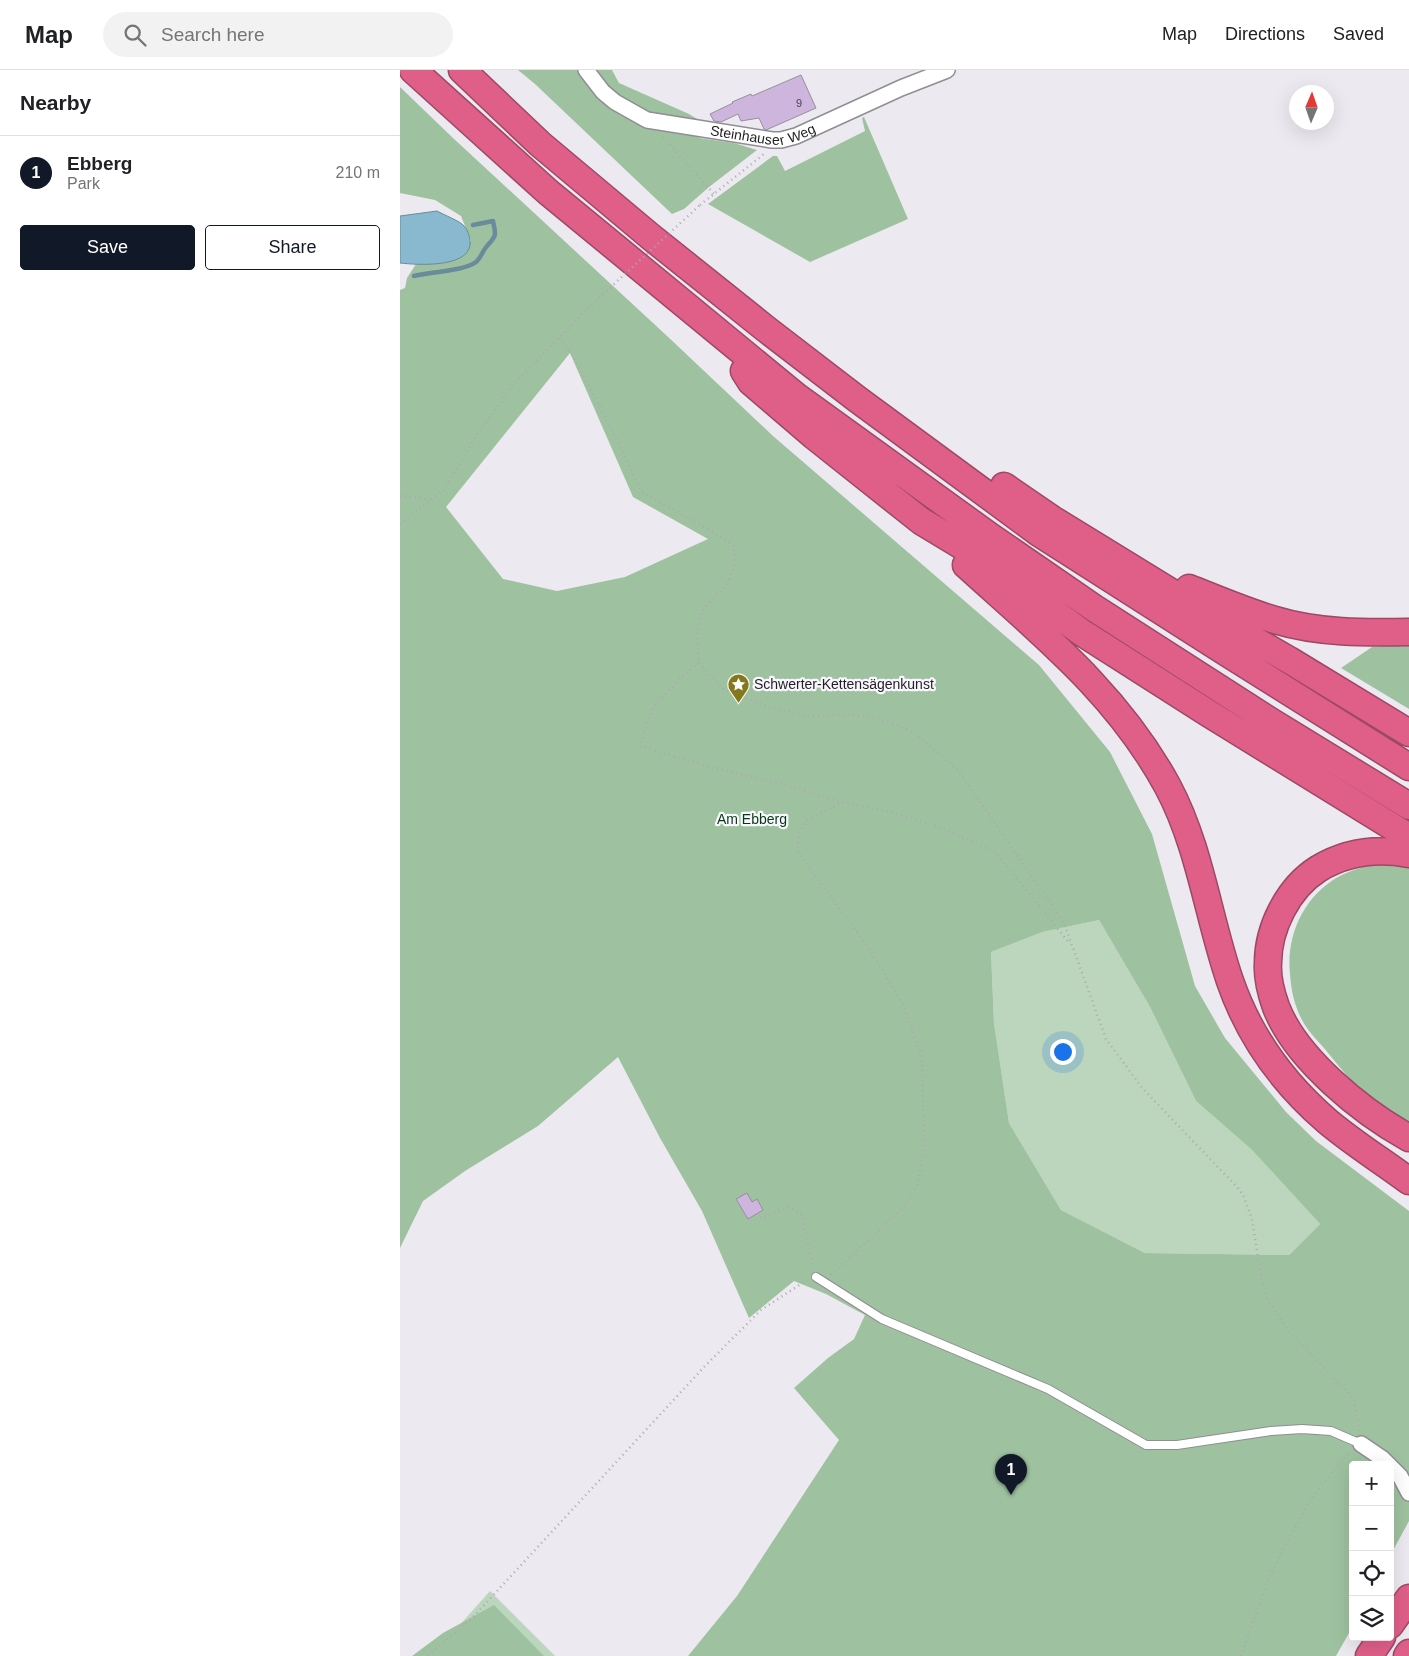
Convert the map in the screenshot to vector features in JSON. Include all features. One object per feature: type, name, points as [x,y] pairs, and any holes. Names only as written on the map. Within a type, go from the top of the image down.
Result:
[{"type":"highway","points":[[413,70],[548,192],[796,396],[983,531],[1094,608],[1270,721],[1409,806]]},
{"type":"highway","points":[[462,70],[540,144],[666,250],[857,399],[1039,534],[1409,766]]},
{"type":"highway","points":[[471,70],[522,109],[650,220],[748,300],[862,389],[1052,519],[1409,734]]},
{"type":"highway","points":[[715,330],[751,382],[814,436],[921,521],[965,565],[1077,665],[1127,722],[1169,788],[1186,827],[1230,980],[1256,1038],[1276,1068],[1304,1099],[1360,1146],[1409,1181]]},
{"type":"highway","points":[[1052,519],[1187,588],[1276,620],[1348,632],[1409,632]]},
{"type":"highway","points":[[921,521],[974,553],[1097,642],[1409,837]]},
{"type":"highway","points":[[1409,854],[1381,850],[1363,852],[1346,856],[1318,869],[1297,888],[1280,912],[1269,946],[1268,962],[1270,984],[1277,1008],[1285,1025],[1300,1047],[1329,1079],[1362,1108],[1409,1138]]},
{"type":"highway","points":[[1394,1619],[1409,1598]]},
{"type":"highway","points":[[1369,1656],[1379,1641]]},
{"type":"street","name":"Steinhauser Weg","points":[[586,70],[603,92],[615,102],[647,120],[772,140],[796,136],[901,88],[947,70]]},
{"type":"street","points":[[1361,1444],[1386,1461]]},
{"type":"street","points":[[1394,1470],[1400,1476],[1409,1493]]},
{"type":"lane","points":[[816,1277],[882,1319],[1048,1389],[1146,1445],[1176,1445],[1272,1431],[1302,1429],[1331,1431],[1361,1444]]},
{"type":"path","points":[[647,120],[714,194]]},
{"type":"path","points":[[400,524],[444,490],[475,438],[512,386],[588,308],[700,205],[781,140]]},
{"type":"path","points":[[560,338],[571,353],[607,420],[642,492],[733,545],[734,567],[727,584],[704,610],[696,631],[699,663],[724,689],[765,706],[808,716],[856,715],[898,725],[914,733],[958,770],[1064,923],[1106,1039],[1143,1089],[1237,1186],[1243,1195],[1252,1219],[1268,1300],[1288,1329],[1354,1399],[1361,1444],[1341,1461],[1318,1489],[1296,1525],[1267,1582],[1240,1656]]},
{"type":"path","points":[[400,496],[433,499]]},
{"type":"path","points":[[699,663],[683,676],[654,706],[640,746],[706,766],[779,783],[842,802],[894,813],[935,825],[994,852],[1072,947]]},
{"type":"path","points":[[824,1282],[906,1205],[918,1182],[924,1147],[922,1058],[904,1006],[872,954],[797,851],[800,832],[808,820],[842,802]]},
{"type":"path","points":[[428,1656],[474,1616],[698,1373],[760,1310],[810,1278],[816,1277],[801,1214],[789,1207],[760,1218]]},
{"type":"green space","points":[[518,70],[612,70],[619,83],[689,114],[707,125],[699,138],[734,143],[757,150],[684,209],[672,214]]},
{"type":"green space","name":"Am Ebberg","points":[[400,87],[773,436],[1039,665],[1110,752],[1152,834],[1195,986],[1225,1038],[1286,1112],[1316,1141],[1409,1211],[1409,1521],[1394,1549],[1394,1461],[1349,1461],[1349,1633],[1336,1656],[688,1656],[737,1596],[839,1440],[794,1388],[828,1358],[854,1339],[865,1315],[826,1294],[794,1281],[749,1318],[702,1211],[660,1138],[618,1057],[538,1126],[465,1171],[423,1201],[400,1248],[400,290],[405,288],[407,278],[416,264],[437,264],[471,241],[461,216],[435,200],[400,193]],"holes":[[[570,353],[633,497],[708,539],[625,577],[557,591],[503,579],[446,507]],[[1099,920],[1150,1007],[1196,1101],[1252,1150],[1320,1224],[1289,1255],[1145,1253],[1061,1210],[1009,1123],[994,1023],[991,952],[1042,932]]]},
{"type":"green space","points":[[864,117],[908,219],[810,262],[708,204],[773,156],[777,156],[785,171],[865,131],[862,118]]},
{"type":"green space","points":[[1409,644],[1409,709],[1341,668],[1372,647]]},
{"type":"green space","points":[[1380,862],[1409,866],[1409,1123],[1362,1090],[1344,1073],[1311,1034],[1296,1007],[1290,980],[1289,960],[1294,932],[1306,906],[1326,885],[1338,877],[1353,870]]},
{"type":"green space","points":[[1099,920],[1150,1007],[1196,1101],[1252,1150],[1320,1224],[1289,1255],[1145,1253],[1061,1210],[1009,1123],[994,1023],[991,952],[1041,932]]},
{"type":"green space","points":[[490,1591],[555,1656],[432,1656]]},
{"type":"green space","points":[[494,1605],[544,1656],[412,1656],[443,1633]]},
{"type":"water","points":[[437,211],[459,222],[465,228],[469,235],[470,243],[467,252],[460,258],[440,263],[400,263],[400,216]]},
{"type":"building","points":[[801,75],[816,108],[766,130],[759,118],[741,121],[738,114],[721,122],[714,121],[710,114],[732,102],[751,94],[752,96]]},
{"type":"building","points":[[747,1193],[752,1202],[757,1199],[763,1210],[748,1219],[736,1199]]},
{"type":"waterway","points":[[414,276],[455,269],[476,262],[493,239],[495,232],[493,221],[473,225]]},
{"type":"place","name":"Schwerter-Kettensägenkunst","points":[[738,703]]},
{"type":"place","name":"Ebberg","points":[[1011,1495]]}]
